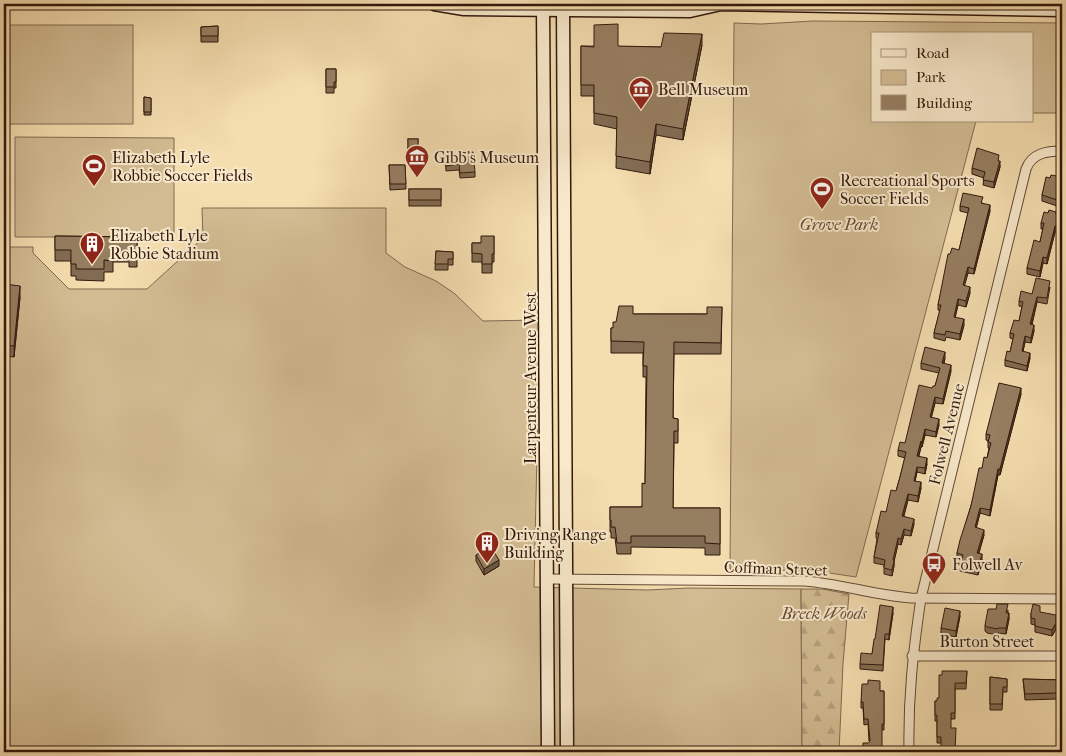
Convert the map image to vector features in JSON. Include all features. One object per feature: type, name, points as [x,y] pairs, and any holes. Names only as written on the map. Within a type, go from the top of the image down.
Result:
[{"type":"main road","points":[[434,4],[464,9],[563,7],[690,11],[720,4],[1032,6],[1062,10]]},
{"type":"main road","name":"Larpenteur Avenue West","points":[[543,7],[548,752]]},
{"type":"main road","points":[[563,7],[567,752]]},
{"type":"main road","points":[[545,217],[564,216]]},
{"type":"street","name":"Folwell Avenue","points":[[909,752],[908,716],[912,656],[921,598],[1026,169],[1030,161],[1039,154],[1062,152]]},
{"type":"street","name":"Coffman Street","points":[[548,579],[805,581],[833,584],[892,596],[1062,599]]},
{"type":"street","name":"Burton Street","points":[[912,656],[1062,656]]},
{"type":"green space","name":"Grove Park","points":[[813,21],[1062,23],[1062,113],[1034,113],[1034,32],[871,32],[871,122],[976,122],[856,577],[816,571],[730,569],[734,23],[761,24]]},
{"type":"green space","name":"Elizabeth Lyle Robbie Soccer Fields","points":[[4,25],[133,25],[133,124],[4,124]]},
{"type":"green space","name":"Elizabeth Lyle Robbie Soccer Fields","points":[[15,137],[174,138],[174,237],[15,237]]},
{"type":"green space","points":[[202,208],[386,208],[386,253],[405,267],[436,281],[454,293],[483,321],[540,320],[534,587],[647,590],[689,588],[801,589],[802,752],[4,752],[4,247],[33,247],[33,253],[69,289],[147,289],[203,238]]},
{"type":"green space","name":"Breck Woods","points":[[801,589],[822,589],[849,594],[843,664],[839,752],[802,752]]},
{"type":"building","name":"Bell Museum","points":[[618,24],[618,46],[661,47],[664,33],[702,34],[683,129],[656,124],[650,162],[616,156],[617,117],[594,113],[594,85],[581,85],[581,46],[594,47],[594,25]]},
{"type":"building","points":[[218,26],[218,36],[201,36],[201,27]]},
{"type":"building","points":[[326,69],[336,69],[334,87],[326,87]]},
{"type":"building","points":[[144,97],[151,98],[151,112],[144,112]]},
{"type":"building","points":[[408,139],[418,139],[418,155],[408,155]]},
{"type":"building","points":[[977,148],[999,155],[998,161],[1000,161],[994,182],[983,180],[985,172],[972,168]]},
{"type":"building","points":[[473,152],[475,172],[460,173],[459,164],[446,166],[445,158],[459,157],[459,153]]},
{"type":"building","points":[[389,165],[405,165],[406,184],[390,184]]},
{"type":"building","points":[[1051,175],[1062,177],[1061,193],[1059,192],[1057,200],[1042,195],[1046,177],[1050,178]]},
{"type":"building","points":[[409,189],[441,189],[441,200],[409,200]]},
{"type":"building","points":[[963,193],[983,197],[981,203],[990,205],[974,269],[968,267],[963,285],[970,287],[966,301],[958,299],[954,317],[964,319],[960,334],[946,331],[945,335],[934,333],[941,305],[938,305],[948,254],[950,254],[952,248],[959,250],[969,208],[960,206]]},
{"type":"building","points":[[1049,210],[1056,212],[1056,215],[1060,216],[1057,226],[1055,226],[1047,258],[1043,257],[1040,271],[1027,268],[1034,240],[1040,242],[1044,223],[1041,223],[1044,212],[1048,213]]},
{"type":"building","points":[[55,236],[137,237],[137,256],[129,256],[129,251],[113,251],[113,261],[104,260],[104,269],[76,269],[76,264],[71,264],[71,250],[55,250]]},
{"type":"building","points":[[481,236],[494,236],[492,264],[482,264],[482,254],[472,253],[472,243],[481,243]]},
{"type":"building","points":[[436,251],[453,252],[453,259],[448,259],[448,264],[435,264]]},
{"type":"building","points":[[1036,278],[1050,281],[1047,298],[1037,297],[1030,324],[1034,325],[1031,338],[1025,336],[1022,351],[1030,353],[1027,366],[1005,360],[1007,351],[1010,352],[1014,334],[1010,333],[1014,320],[1019,321],[1023,302],[1019,301],[1021,291],[1032,294]]},
{"type":"building","points":[[4,284],[20,286],[14,346],[4,345]]},
{"type":"building","points":[[619,306],[633,306],[633,314],[707,314],[707,307],[722,307],[721,343],[674,342],[673,418],[678,419],[678,431],[674,431],[673,508],[720,508],[720,544],[705,543],[705,536],[631,536],[631,543],[617,543],[615,527],[611,527],[610,507],[642,507],[642,483],[645,484],[647,366],[643,366],[644,342],[611,341],[611,328],[613,328],[613,322],[616,322]]},
{"type":"building","points":[[925,347],[945,352],[942,363],[951,365],[943,399],[935,397],[930,417],[939,419],[936,432],[925,429],[921,441],[917,456],[927,458],[925,468],[917,467],[914,481],[921,482],[918,496],[908,494],[902,516],[914,519],[911,531],[904,529],[901,539],[898,538],[892,570],[884,568],[885,560],[874,557],[879,533],[876,533],[881,511],[886,512],[891,490],[896,491],[906,452],[898,450],[900,442],[905,443],[919,385],[932,388],[935,386],[940,368],[921,363]]},
{"type":"building","points":[[999,383],[1021,388],[1000,469],[998,469],[990,510],[980,508],[975,527],[984,530],[977,553],[982,554],[978,569],[960,565],[963,555],[957,553],[971,506],[979,468],[982,468],[984,457],[987,458],[991,443],[988,442],[990,435],[986,434]]},
{"type":"building","points":[[491,547],[499,560],[484,569],[476,555]]},
{"type":"building","points":[[997,604],[1008,604],[1006,613],[1009,613],[1006,628],[998,629],[985,625],[988,609],[996,609]]},
{"type":"building","points":[[1033,604],[1040,606],[1040,612],[1056,615],[1056,623],[1052,630],[1035,626],[1035,619],[1031,618]]},
{"type":"building","points":[[880,605],[893,607],[889,634],[885,634],[883,665],[860,664],[861,653],[872,654]]},
{"type":"building","points":[[945,608],[960,611],[956,631],[941,628]]},
{"type":"building","points":[[942,671],[967,671],[966,683],[955,683],[955,713],[951,713],[951,728],[956,728],[955,752],[941,752],[941,737],[937,737],[935,701],[939,698],[939,675],[942,675]]},
{"type":"building","points":[[990,677],[1007,679],[1007,687],[1003,687],[1002,704],[990,704]]},
{"type":"building","points":[[1023,679],[1062,680],[1062,698],[1057,698],[1057,693],[1025,694]]},
{"type":"building","points":[[868,680],[880,681],[880,691],[884,691],[882,752],[863,752],[863,743],[870,741],[868,719],[864,719],[863,702],[861,702],[862,684],[868,684]]},
{"type":"place","name":"Bell Museum","points":[[641,110]]},
{"type":"place","name":"Gibb's Museum","points":[[417,178]]},
{"type":"place","name":"Elizabeth Lyle Robbie Soccer Fields","points":[[94,187]]},
{"type":"place","name":"Recreational Sports Soccer Fields","points":[[822,210]]},
{"type":"place","name":"Elizabeth Lyle Robbie Stadium","points":[[92,265]]},
{"type":"place","name":"Driving Range Building","points":[[487,564]]},
{"type":"place","name":"Folwell Av","points":[[934,585]]}]
